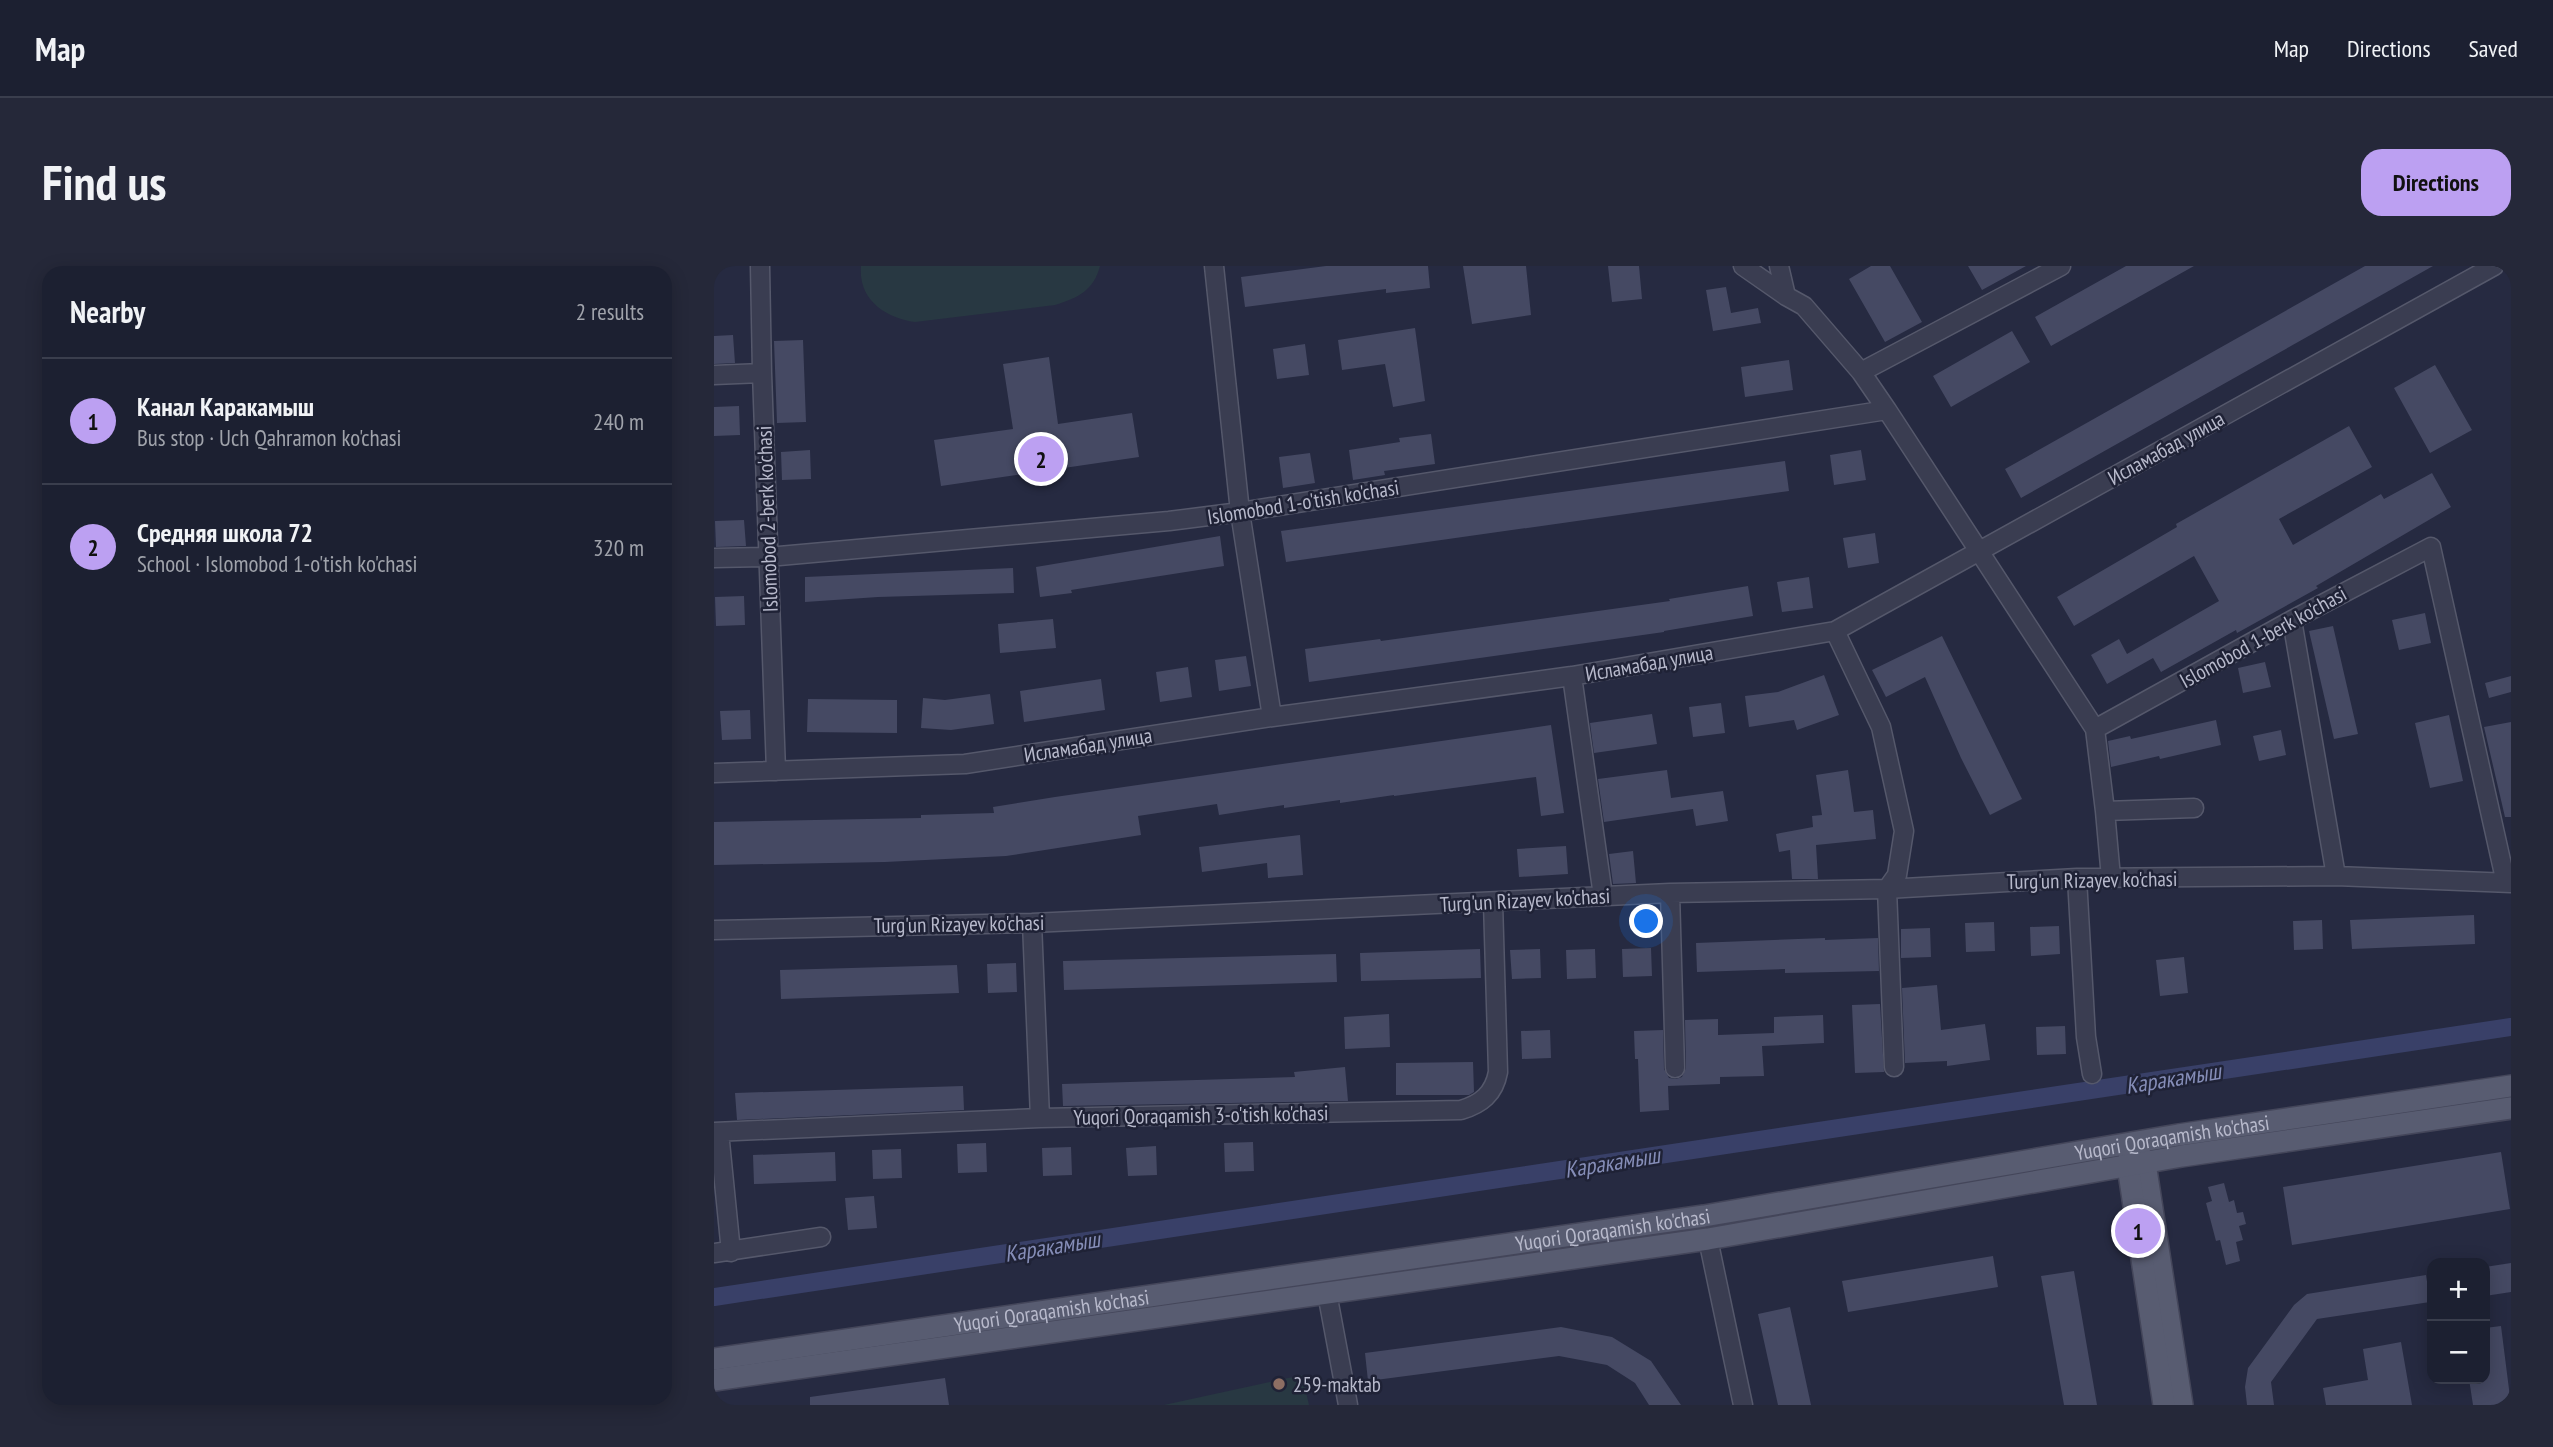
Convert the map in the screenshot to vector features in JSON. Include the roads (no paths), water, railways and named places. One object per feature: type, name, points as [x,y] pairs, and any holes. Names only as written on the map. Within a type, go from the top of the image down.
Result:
[{"type":"main road","name":"Yuqori Qoraqamish ko'chasi","points":[[714,1359],[1704,1216],[2133,1142],[2511,1086]]},
{"type":"main road","name":"Yuqori Qoraqamish ko'chasi","points":[[714,1380],[1708,1239],[2137,1164],[2511,1108]]},
{"type":"main road","points":[[2133,1142],[2182,1405]]},
{"type":"main road","points":[[2137,1164],[2164,1405]]},
{"type":"street","name":"Islomobod 2-berk ko'chasi","points":[[760,266],[761,373],[776,771]]},
{"type":"street","points":[[1214,266],[1240,512],[1272,717]]},
{"type":"street","points":[[1744,266],[1804,306],[1861,372],[2095,729],[2111,878]]},
{"type":"street","points":[[1779,266],[1786,296]]},
{"type":"street","points":[[1861,372],[2061,266]]},
{"type":"street","name":"Исламабад улица","points":[[714,773],[965,764],[1272,717],[1572,676],[1835,631],[2494,266]]},
{"type":"street","points":[[714,375],[761,373]]},
{"type":"street","name":"Islomobod 1-o'tish ko'chasi","points":[[714,558],[768,557],[1168,521],[1240,512],[1887,410]]},
{"type":"street","name":"Islomobod 1-berk ko'chasi","points":[[2095,729],[2431,547],[2508,883]]},
{"type":"street","points":[[2292,620],[2336,876]]},
{"type":"street","points":[[1835,631],[1881,727],[1904,831],[1898,875],[1887,889],[1894,1067]]},
{"type":"street","points":[[1572,676],[1603,896]]},
{"type":"street","points":[[2105,811],[2194,808]]},
{"type":"street","name":"Turg'un Rizayev ko'chasi","points":[[714,930],[1032,923],[1670,893],[1887,889],[2077,878],[2336,876],[2508,883]]},
{"type":"street","points":[[2077,878],[2086,1037],[2092,1074]]},
{"type":"street","points":[[1670,893],[1675,1068]]},
{"type":"street","name":"Yuqori Qoraqamish 3-o'tish ko'chasi","points":[[716,1132],[1040,1118],[1461,1110],[1475,1105],[1492,1091],[1498,1072],[1493,902]]},
{"type":"street","points":[[1032,923],[1040,1118]]},
{"type":"street","points":[[716,1132],[722,1253],[821,1237]]},
{"type":"street","points":[[1708,1239],[1742,1405]]},
{"type":"street","points":[[1326,1293],[1348,1405]]},
{"type":"waterway","name":"Каракамыш","points":[[714,1297],[2511,1027]]},
{"type":"place","name":"Средняя школа 72","points":[[1041,459]]},
{"type":"place","name":"Канал Каракамыш","points":[[2138,1231]]},
{"type":"place","name":"259-maktab","points":[[1279,1384]]}]
